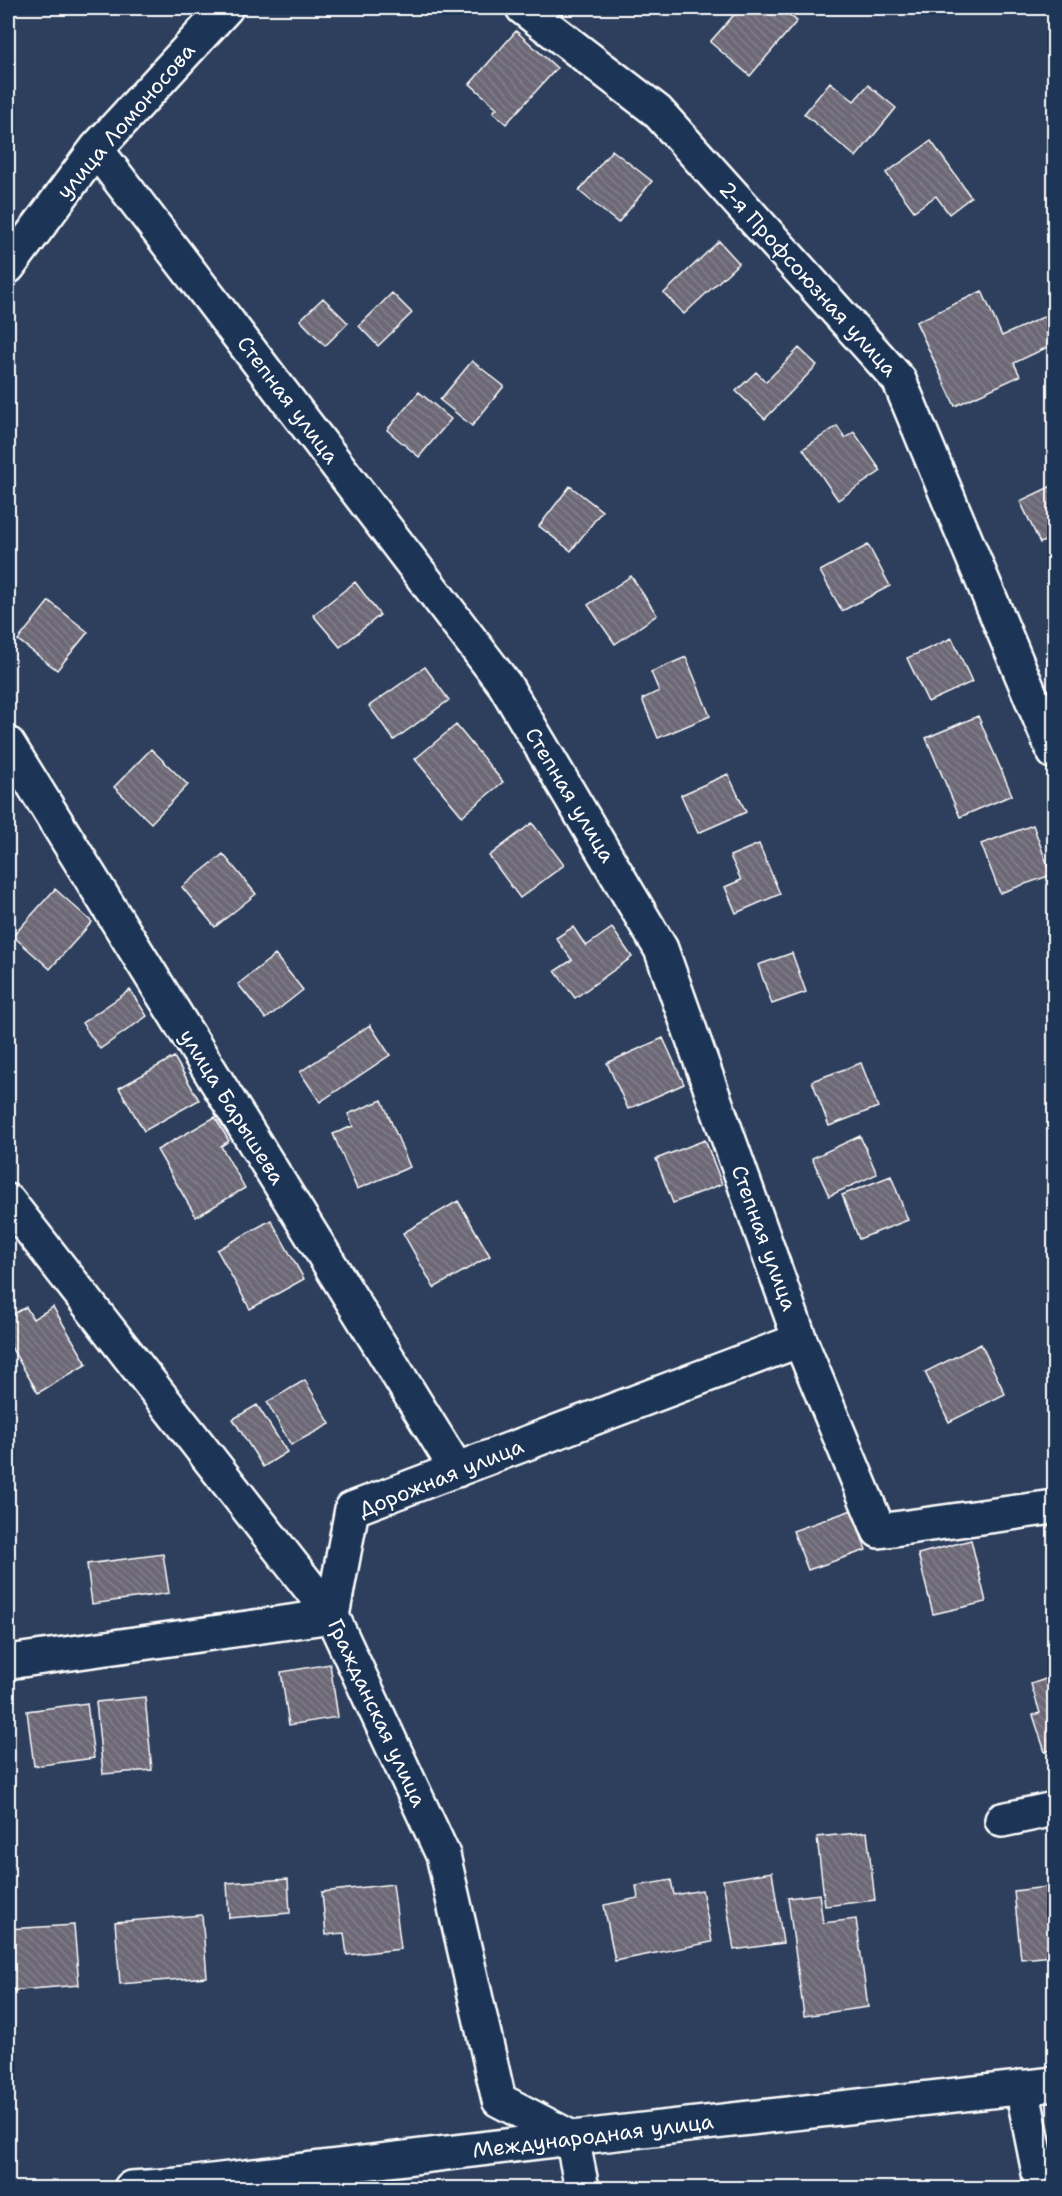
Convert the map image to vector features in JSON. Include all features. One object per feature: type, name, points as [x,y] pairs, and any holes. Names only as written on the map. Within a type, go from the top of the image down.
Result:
[{"type":"street","name":"улица Ломоносова","points":[[8,267],[96,149],[226,8]]},
{"type":"street","name":"2-я Профсоюзная улица","points":[[523,8],[657,111],[899,380],[1054,752]]},
{"type":"street","name":"Степная улица","points":[[96,149],[505,685],[661,950],[800,1340],[879,1531],[1054,1507]]},
{"type":"street","name":"улица Барышева","points":[[8,744],[457,1470]]},
{"type":"street","name":"Гражданская улица","points":[[8,1201],[332,1616],[443,1855],[499,2100],[572,2138]]},
{"type":"street","name":"Дорожная улица","points":[[332,1616],[352,1509],[800,1340]]},
{"type":"street","points":[[8,1662],[332,1616]]},
{"type":"street","points":[[1002,1820],[1054,1809]]},
{"type":"street","name":"Международная улица","points":[[131,2188],[179,2187],[572,2138],[1054,2084]]},
{"type":"street","points":[[1022,2088],[1042,2188]]},
{"type":"street","points":[[572,2138],[582,2188]]},
{"type":"building","points":[[740,8],[781,8],[797,21],[750,76],[710,42]]},
{"type":"building","points":[[516,31],[557,68],[506,124],[493,112],[497,108],[470,84]]},
{"type":"building","points":[[830,82],[854,101],[868,85],[896,108],[856,157],[804,114]]},
{"type":"building","points":[[931,141],[971,197],[949,214],[936,196],[914,211],[886,173]]},
{"type":"building","points":[[612,150],[652,181],[618,223],[579,191]]},
{"type":"building","points":[[719,241],[739,263],[684,314],[664,293]]},
{"type":"building","points":[[982,291],[1002,336],[1054,312],[1054,344],[1014,363],[1020,376],[955,406],[916,322]]},
{"type":"building","points":[[392,293],[412,313],[378,346],[359,326]]},
{"type":"building","points":[[323,298],[348,323],[325,346],[300,320]]},
{"type":"building","points":[[799,348],[817,365],[765,419],[736,391],[756,372],[766,382]]},
{"type":"building","points":[[472,361],[504,386],[472,426],[440,400]]},
{"type":"building","points":[[419,392],[451,419],[419,457],[387,430]]},
{"type":"building","points":[[837,426],[845,438],[854,432],[881,471],[838,500],[803,449]]},
{"type":"building","points":[[1054,485],[1054,537],[1040,543],[1020,501]]},
{"type":"building","points":[[570,486],[602,511],[571,551],[539,526]]},
{"type":"building","points":[[868,545],[890,586],[842,611],[820,571]]},
{"type":"building","points":[[631,576],[657,615],[615,644],[588,605]]},
{"type":"building","points":[[355,582],[380,615],[340,647],[313,615]]},
{"type":"building","points":[[49,601],[88,632],[57,670],[18,640]]},
{"type":"building","points":[[952,638],[972,682],[928,702],[907,658]]},
{"type":"building","points":[[686,657],[710,716],[658,738],[642,699],[659,691],[651,672]]},
{"type":"building","points":[[425,667],[449,700],[394,740],[369,706]]},
{"type":"building","points":[[978,716],[1012,795],[960,817],[926,738]]},
{"type":"building","points":[[456,725],[503,782],[462,816],[415,759]]},
{"type":"building","points":[[151,749],[188,785],[151,823],[114,787]]},
{"type":"building","points":[[728,774],[746,812],[698,833],[681,795]]},
{"type":"building","points":[[532,823],[564,865],[520,898],[489,856]]},
{"type":"building","points":[[1033,825],[1051,875],[1000,893],[981,844]]},
{"type":"building","points":[[759,844],[780,894],[736,913],[725,887],[741,880],[730,856]]},
{"type":"building","points":[[223,854],[256,894],[215,927],[182,887]]},
{"type":"building","points":[[55,889],[92,922],[50,969],[13,936]]},
{"type":"building","points":[[573,927],[586,946],[612,928],[632,957],[575,998],[555,971],[572,960],[556,938]]},
{"type":"building","points":[[792,953],[806,992],[772,1004],[758,965]]},
{"type":"building","points":[[275,955],[303,990],[266,1019],[238,984]]},
{"type":"building","points":[[130,990],[147,1016],[100,1049],[82,1023]]},
{"type":"building","points":[[370,1025],[390,1055],[320,1102],[300,1072]]},
{"type":"building","points":[[663,1038],[684,1084],[628,1109],[607,1063]]},
{"type":"building","points":[[174,1057],[199,1100],[144,1131],[119,1088]]},
{"type":"building","points":[[861,1063],[878,1107],[829,1126],[812,1081]]},
{"type":"building","points":[[382,1100],[410,1167],[357,1189],[333,1134],[353,1126],[348,1114]]},
{"type":"building","points":[[215,1117],[229,1141],[221,1146],[245,1188],[196,1217],[157,1150]]},
{"type":"building","points":[[860,1136],[877,1174],[829,1196],[812,1158]]},
{"type":"building","points":[[705,1140],[722,1184],[673,1203],[656,1159]]},
{"type":"building","points":[[891,1176],[908,1220],[859,1239],[842,1195]]},
{"type":"building","points":[[458,1201],[490,1256],[434,1288],[403,1233]]},
{"type":"building","points":[[271,1220],[304,1279],[250,1309],[217,1250]]},
{"type":"building","points":[[26,1307],[33,1319],[53,1307],[87,1364],[38,1393],[8,1342],[8,1317]]},
{"type":"building","points":[[981,1344],[1005,1394],[949,1422],[925,1372]]},
{"type":"building","points":[[305,1380],[330,1424],[291,1445],[267,1402]]},
{"type":"building","points":[[257,1405],[287,1452],[263,1467],[233,1419]]},
{"type":"building","points":[[852,1510],[866,1550],[808,1570],[793,1531]]},
{"type":"building","points":[[971,1540],[986,1602],[933,1614],[918,1554]]},
{"type":"building","points":[[163,1554],[169,1593],[92,1604],[87,1564]]},
{"type":"building","points":[[8,1572],[14,1612],[8,1612]]},
{"type":"building","points":[[330,1664],[338,1717],[289,1725],[281,1672]]},
{"type":"building","points":[[1054,1676],[1054,1749],[1045,1752],[1033,1715],[1040,1713],[1031,1684]]},
{"type":"building","points":[[145,1697],[152,1770],[103,1774],[96,1702]]},
{"type":"building","points":[[87,1703],[94,1758],[34,1766],[27,1711]]},
{"type":"building","points":[[867,1832],[875,1900],[825,1906],[817,1837]]},
{"type":"building","points":[[772,1872],[783,1943],[734,1950],[723,1880]]},
{"type":"building","points":[[288,1879],[290,1913],[229,1918],[227,1883]]},
{"type":"building","points":[[671,1880],[674,1895],[702,1890],[712,1942],[615,1961],[604,1905],[638,1898],[636,1886]]},
{"type":"building","points":[[393,1884],[401,1949],[347,1955],[344,1933],[326,1935],[322,1892]]},
{"type":"building","points":[[1054,1886],[1054,1956],[1021,1959],[1014,1891]]},
{"type":"building","points":[[819,1894],[823,1923],[856,1919],[868,2007],[804,2016],[788,1898]]},
{"type":"building","points":[[202,1915],[207,1977],[120,1984],[115,1922]]},
{"type":"building","points":[[74,1925],[79,1985],[8,1991],[8,1929]]}]
